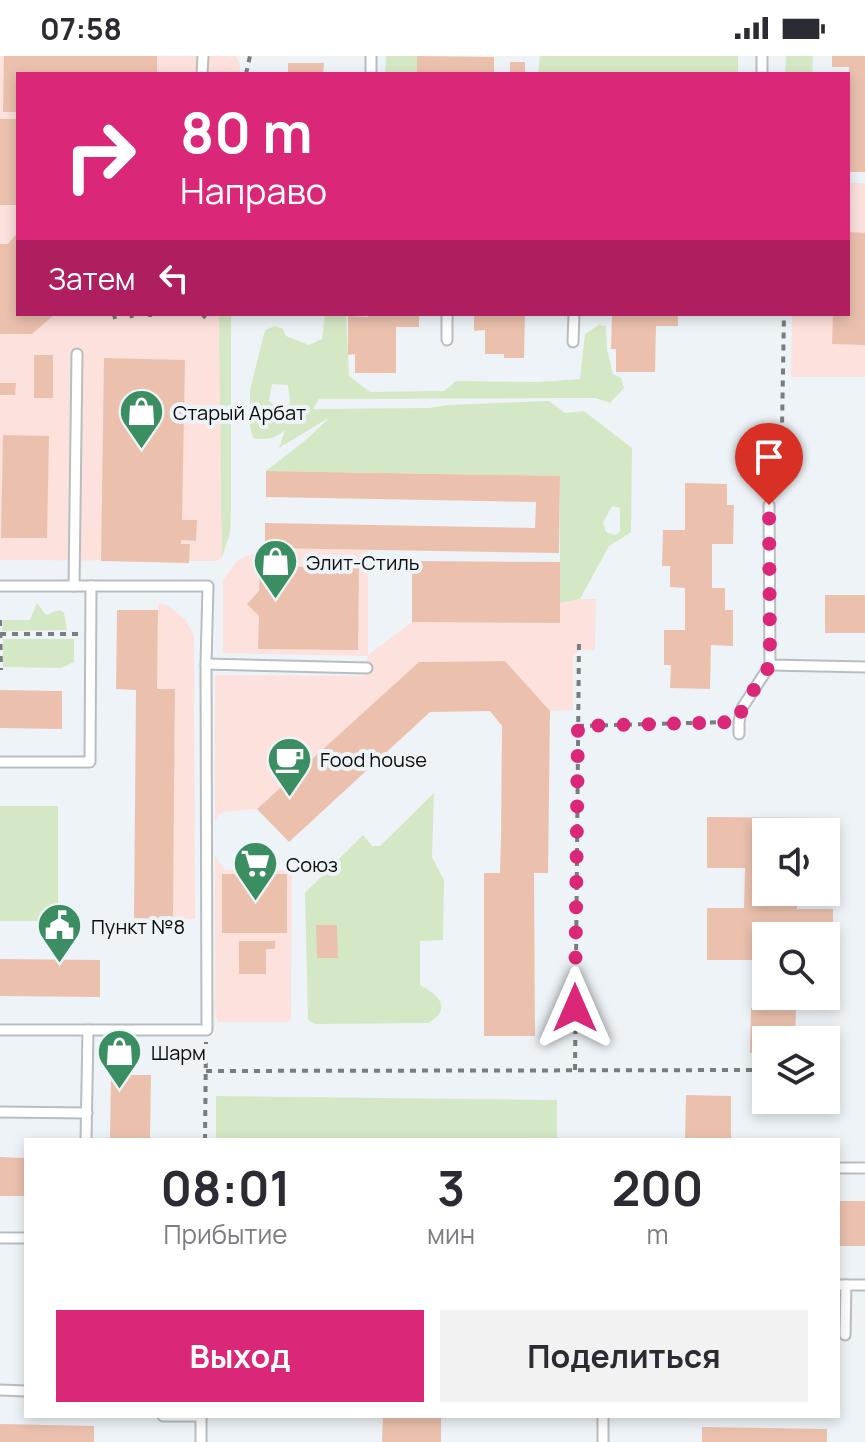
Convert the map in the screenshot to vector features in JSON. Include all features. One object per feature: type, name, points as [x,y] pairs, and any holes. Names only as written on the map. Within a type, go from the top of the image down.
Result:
[{"type":"lane","points":[[447,316],[447,340]]},
{"type":"lane","points":[[573,342],[574,316]]},
{"type":"lane","points":[[74,586],[77,354]]},
{"type":"lane","points":[[739,734],[742,708],[770,665],[769,505]]},
{"type":"lane","points":[[0,586],[208,586],[207,1030],[0,1030]]},
{"type":"lane","points":[[0,762],[90,762],[91,586]]},
{"type":"lane","points":[[206,664],[367,668]]},
{"type":"lane","points":[[770,665],[865,667]]},
{"type":"lane","points":[[86,1138],[88,1030]]},
{"type":"lane","points":[[0,1112],[87,1113]]},
{"type":"lane","points":[[840,1168],[865,1168]]},
{"type":"lane","points":[[0,1238],[24,1238]]},
{"type":"lane","points":[[845,1335],[842,1285],[865,1285]]},
{"type":"lane","points":[[0,1390],[24,1391]]},
{"type":"lane","points":[[201,1418],[201,1442]]},
{"type":"lane","points":[[603,1418],[603,1442]]},
{"type":"path","points":[[769,505],[781,485],[784,316]]},
{"type":"path","points":[[0,620],[1,670]]},
{"type":"path","points":[[0,634],[90,634]]},
{"type":"path","points":[[575,1070],[579,639]]},
{"type":"path","points":[[578,726],[739,722]]},
{"type":"path","points":[[205,1138],[207,1030]]},
{"type":"path","points":[[206,1071],[752,1070]]},
{"type":"shaded area","points":[[0,56],[236,56],[240,72],[16,72],[16,316],[231,316],[230,533],[222,557],[216,561],[0,560]]},
{"type":"shaded area","points":[[850,183],[865,183],[865,377],[791,377],[792,316],[850,316]]},
{"type":"shaded area","points":[[265,548],[368,550],[368,655],[412,622],[559,623],[560,603],[596,599],[595,650],[580,650],[573,656],[573,710],[550,711],[505,661],[419,662],[257,809],[223,812],[215,823],[215,675],[363,676],[368,656],[223,653],[223,580],[238,560]]},
{"type":"shaded area","points":[[158,603],[167,605],[186,620],[194,636],[195,919],[173,919],[175,690],[157,689]]},
{"type":"shaded area","points":[[215,856],[224,870],[292,870],[291,1019],[287,1022],[218,1022],[215,1014]]},
{"type":"green space","points":[[386,56],[417,56],[417,72],[385,72]]},
{"type":"green space","points":[[540,56],[738,56],[738,72],[538,72]]},
{"type":"green space","points":[[786,56],[813,56],[812,72],[785,72]]},
{"type":"green space","points":[[219,316],[231,316],[231,509],[230,533],[222,557]]},
{"type":"green space","points":[[325,316],[346,316],[349,376],[370,392],[444,391],[456,381],[580,379],[585,334],[599,325],[606,326],[607,350],[613,374],[621,378],[624,388],[610,403],[596,398],[319,399],[313,409],[429,408],[549,401],[565,413],[584,411],[632,448],[631,532],[609,546],[580,599],[560,603],[560,476],[266,471],[330,417],[279,448],[285,430],[270,438],[253,438],[250,390],[265,330],[275,326],[283,329],[286,336],[309,345],[322,339]],"holes":[[[272,384],[288,385],[290,402],[284,411],[269,401]],[[612,506],[620,508],[620,532],[615,535],[606,532],[603,523]]]},
{"type":"green space","points":[[37,603],[46,615],[59,610],[64,613],[67,630],[2,631],[3,620],[30,620]]},
{"type":"green space","points":[[3,639],[74,639],[74,662],[61,668],[3,667]]},
{"type":"green space","points":[[434,793],[432,857],[444,880],[443,940],[420,941],[420,985],[440,1002],[440,1013],[428,1023],[315,1024],[308,1020],[305,893],[363,835],[372,846],[380,846]],"holes":[[[317,925],[337,925],[337,958],[317,958]]]},
{"type":"green space","points":[[0,806],[58,806],[58,921],[0,921]]},
{"type":"green space","points":[[216,1096],[557,1100],[557,1138],[216,1138]]},
{"type":"building","points":[[4,56],[157,56],[157,72],[16,72],[16,112],[3,112]]},
{"type":"building","points":[[417,56],[494,57],[494,72],[417,72]]},
{"type":"building","points":[[832,56],[865,56],[865,172],[850,172],[849,67],[832,67]]},
{"type":"building","points":[[510,62],[525,62],[525,72],[510,72]]},
{"type":"building","points":[[288,63],[324,63],[323,72],[288,72]]},
{"type":"building","points":[[0,119],[16,119],[16,205],[0,205]]},
{"type":"building","points":[[850,232],[865,233],[865,345],[832,344],[833,316],[850,316]]},
{"type":"building","points":[[16,234],[16,316],[53,316],[32,334],[0,334],[0,244],[8,244]]},
{"type":"building","points":[[348,316],[419,316],[419,327],[396,327],[396,373],[355,373],[355,354],[348,355]]},
{"type":"building","points":[[474,316],[525,316],[524,358],[485,354],[485,330],[474,331]]},
{"type":"building","points":[[612,316],[678,316],[678,326],[656,326],[655,372],[616,372],[616,349],[611,349]]},
{"type":"building","points":[[34,355],[53,355],[53,398],[34,398]]},
{"type":"building","name":"Старый Арбат","points":[[104,358],[185,360],[182,520],[197,520],[196,541],[181,540],[181,544],[190,544],[189,563],[101,561]]},
{"type":"building","points":[[0,383],[16,383],[15,395],[0,395]]},
{"type":"building","points":[[3,435],[49,436],[47,538],[1,538]]},
{"type":"building","points":[[266,471],[560,476],[559,553],[265,548],[265,523],[535,528],[536,502],[266,497]]},
{"type":"building","points":[[685,483],[727,484],[727,505],[734,505],[733,544],[712,544],[712,588],[725,588],[725,610],[733,610],[733,646],[711,645],[710,689],[670,688],[671,665],[664,665],[664,630],[685,630],[685,588],[670,587],[670,566],[662,566],[663,530],[685,530]]},
{"type":"building","points":[[412,561],[560,562],[560,623],[412,622]]},
{"type":"building","points":[[260,566],[359,568],[358,650],[258,649],[259,616],[247,604],[259,591]]},
{"type":"building","points":[[825,595],[865,595],[865,633],[825,633]]},
{"type":"building","points":[[117,610],[158,610],[157,689],[175,689],[173,919],[134,918],[136,690],[116,689]]},
{"type":"building","points":[[505,661],[550,711],[548,873],[534,873],[535,1036],[484,1036],[484,873],[500,873],[501,836],[502,726],[490,711],[430,712],[289,842],[257,809],[419,662]]},
{"type":"building","points":[[0,690],[62,691],[62,729],[0,728]]},
{"type":"building","points":[[707,817],[831,818],[752,818],[752,906],[833,909],[833,922],[752,922],[752,960],[707,960],[707,908],[744,908],[745,868],[707,868]]},
{"type":"building","name":"Союз","points":[[222,874],[287,874],[287,933],[222,933]]},
{"type":"building","points":[[316,925],[337,925],[338,958],[317,958]]},
{"type":"building","points":[[239,941],[275,941],[275,949],[266,949],[266,974],[239,974]]},
{"type":"building","points":[[0,959],[100,960],[100,997],[0,996]]},
{"type":"building","points":[[751,1008],[796,1010],[795,1026],[752,1026],[750,1053]]},
{"type":"building","points":[[111,1075],[151,1075],[150,1138],[110,1138]]},
{"type":"building","points":[[686,1095],[731,1096],[731,1138],[685,1138]]},
{"type":"building","points":[[0,1157],[24,1158],[24,1196],[0,1196]]},
{"type":"building","points":[[840,1201],[865,1201],[865,1246],[840,1246]]},
{"type":"building","points":[[383,1418],[441,1418],[441,1442],[382,1442]]},
{"type":"building","points":[[0,1424],[94,1426],[94,1442],[0,1442]]},
{"type":"building","points":[[702,1427],[827,1429],[827,1442],[702,1442]]},
{"type":"place","name":"Старый Арбат","points":[[142,451]]},
{"type":"place","name":"Элит-Стиль","points":[[275,601]]},
{"type":"place","name":"Food house","points":[[289,798]]},
{"type":"place","name":"Союз","points":[[255,903]]},
{"type":"place","name":"Пункт №8","points":[[60,965]]},
{"type":"place","name":"Шарм","points":[[120,1091]]},
{"type":"route","points":[[575,1008],[578,726],[739,722],[742,708],[770,665],[769,505]]}]
